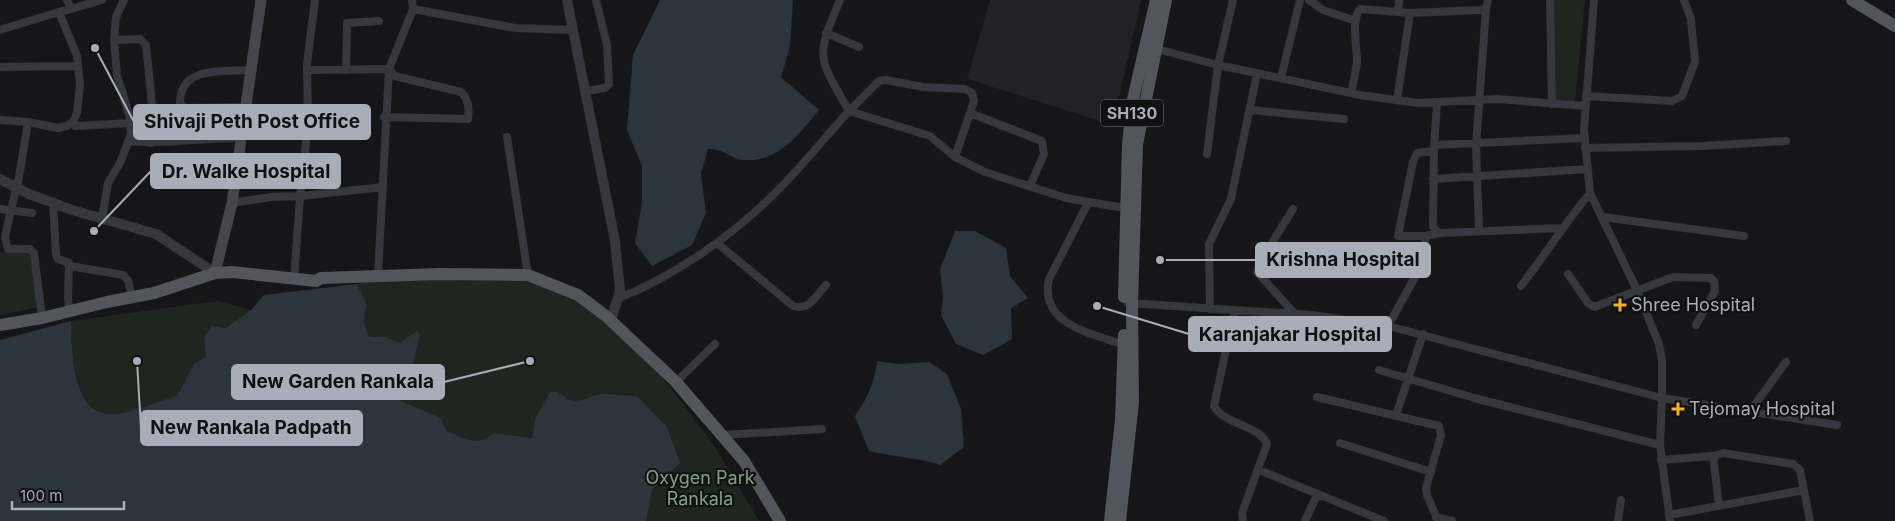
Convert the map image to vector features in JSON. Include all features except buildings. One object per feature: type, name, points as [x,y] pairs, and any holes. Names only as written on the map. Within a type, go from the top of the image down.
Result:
[{"type":"main road","points":[[215,273],[232,203],[247,107],[249,70],[261,0]]},
{"type":"main road","name":"SH130","points":[[1150,47],[1156,0]]},
{"type":"main road","name":"SH130","points":[[1128,303],[1130,209],[1127,160],[1132,108],[1166,0]]},
{"type":"main road","points":[[1852,0],[1895,26]]},
{"type":"main road","points":[[1867,0],[1895,17]]},
{"type":"main road","name":"SH130","points":[[1120,521],[1133,402],[1124,228],[1130,209]]},
{"type":"main road","points":[[0,325],[42,318],[154,293],[215,273],[232,272],[316,281],[321,278],[378,275],[528,275],[578,294],[611,320],[676,382],[744,461],[780,521]]},
{"type":"main road","points":[[1110,521],[1121,420],[1128,303]]},
{"type":"street","points":[[68,0],[71,9]]},
{"type":"street","points":[[0,30],[102,0]]},
{"type":"street","points":[[102,219],[108,183],[130,141],[131,123],[117,74],[114,40],[116,17],[124,0]]},
{"type":"street","points":[[294,280],[300,196],[308,125],[307,70],[315,0]]},
{"type":"street","points":[[567,0],[615,242],[620,291],[611,320]]},
{"type":"street","points":[[586,91],[605,88],[610,84],[607,45],[596,0]]},
{"type":"street","points":[[840,0],[826,33],[822,48],[824,68],[849,111],[930,136],[955,157],[985,172],[1088,203],[1130,209]]},
{"type":"street","points":[[1207,154],[1218,65],[1233,0]]},
{"type":"street","points":[[1281,78],[1300,0]]},
{"type":"street","points":[[1309,0],[1323,10],[1356,21]]},
{"type":"street","points":[[1398,12],[1399,0]]},
{"type":"street","points":[[1479,230],[1476,145],[1488,0]]},
{"type":"street","points":[[1550,0],[1552,104]]},
{"type":"street","points":[[1594,0],[1585,106],[1585,138],[1590,193],[1637,290],[1661,352],[1660,445],[1670,518],[1718,506],[1804,490]]},
{"type":"street","points":[[1586,96],[1672,101],[1682,96],[1695,62],[1690,20],[1684,0]]},
{"type":"street","points":[[378,275],[383,187],[384,118],[389,69],[413,4],[516,28],[573,30]]},
{"type":"street","points":[[1351,93],[1357,63],[1356,21],[1357,12],[1360,9],[1410,13],[1486,9]]},
{"type":"street","points":[[0,120],[28,122],[58,128],[73,122],[77,113],[80,85],[78,66],[74,45],[66,33],[59,12]]},
{"type":"street","points":[[1397,100],[1410,13]]},
{"type":"street","points":[[346,70],[347,22],[379,21]]},
{"type":"street","points":[[826,33],[859,47]]},
{"type":"street","points":[[114,40],[140,39],[146,46],[153,115],[151,143]]},
{"type":"street","points":[[1150,47],[1218,65],[1351,93],[1397,100],[1436,102],[1481,100],[1585,106]]},
{"type":"street","points":[[0,67],[78,66]]},
{"type":"street","points":[[307,70],[389,69]]},
{"type":"street","points":[[384,118],[468,119],[468,102],[461,92],[395,76],[389,69]]},
{"type":"street","points":[[247,107],[186,108],[180,103],[180,95],[181,87],[196,75],[249,70]]},
{"type":"street","points":[[1210,309],[1209,244],[1231,199],[1257,73]]},
{"type":"street","points":[[617,299],[654,282],[717,243],[780,188],[849,111],[879,81],[886,80],[914,86],[965,89],[972,94],[974,101],[955,157]]},
{"type":"street","points":[[1436,102],[1433,226],[1436,231],[1441,233]]},
{"type":"street","points":[[1250,110],[1344,119]]},
{"type":"street","points":[[970,113],[1042,141],[1044,154],[1030,186]]},
{"type":"street","points":[[28,122],[4,248],[30,248],[34,253],[42,318]]},
{"type":"street","points":[[75,126],[131,123]]},
{"type":"street","points":[[130,141],[151,143],[185,142],[215,137],[242,138]]},
{"type":"street","points":[[507,137],[528,275]]},
{"type":"street","points":[[1562,228],[1479,230],[1426,236],[1398,236],[1414,157],[1422,151],[1434,148],[1585,138]]},
{"type":"street","points":[[1586,148],[1703,146],[1786,141]]},
{"type":"street","points":[[1433,178],[1588,170]]},
{"type":"street","points":[[0,179],[29,194],[102,219],[156,234],[215,273]]},
{"type":"street","points":[[232,203],[271,197],[300,196],[383,187]]},
{"type":"street","points":[[1521,286],[1548,251],[1562,228],[1590,193]]},
{"type":"street","points":[[53,202],[56,255],[58,259],[70,263],[69,311]]},
{"type":"street","points":[[1088,203],[1049,279],[1047,289],[1053,309],[1064,322],[1124,345]]},
{"type":"street","points":[[1293,208],[1260,262],[1257,272],[1295,314]]},
{"type":"street","points":[[0,209],[32,213]]},
{"type":"street","points":[[1603,217],[1744,236]]},
{"type":"street","points":[[1388,326],[1420,268],[1426,236]]},
{"type":"street","points":[[717,243],[793,306],[801,309],[807,306],[826,285]]},
{"type":"street","points":[[70,266],[123,275],[128,280],[132,298]]},
{"type":"street","points":[[1568,274],[1588,303],[1594,306],[1673,277],[1710,278],[1714,281],[1715,291],[1696,325]]},
{"type":"street","points":[[1128,303],[1295,314],[1388,326],[1662,398],[1837,425]]},
{"type":"street","points":[[1234,311],[1214,406],[1221,414],[1266,439],[1266,449],[1242,512],[1243,521]]},
{"type":"street","points":[[1396,415],[1422,334]]},
{"type":"street","points":[[676,382],[714,344]]},
{"type":"street","points":[[1750,411],[1786,362]]},
{"type":"street","points":[[1379,370],[1660,445]]},
{"type":"street","points":[[1317,397],[1439,426],[1441,435],[1426,488],[1427,496],[1437,519],[1452,521]]},
{"type":"street","points":[[723,435],[822,430]]},
{"type":"street","points":[[1340,443],[1431,472]]},
{"type":"street","points":[[1662,460],[1713,456],[1723,453],[1798,466],[1810,521]]},
{"type":"street","points":[[1713,456],[1718,506]]},
{"type":"street","points":[[1259,470],[1384,521]]},
{"type":"street","points":[[1305,521],[1317,494]]},
{"type":"street","points":[[1618,521],[1620,500]]},
{"type":"shaded area","points":[[660,0],[793,0],[790,46],[781,77],[819,110],[796,137],[787,145],[768,156],[740,160],[720,151],[708,149],[701,173],[706,213],[692,245],[652,266],[635,243],[642,202],[642,166],[627,130],[633,55]]},
{"type":"shaded area","points":[[990,0],[1141,0],[1113,125],[967,79]]},
{"type":"shaded area","points":[[955,231],[975,231],[1006,248],[1010,276],[1028,298],[1011,308],[1012,339],[983,355],[956,344],[941,315],[943,298],[940,269]]},
{"type":"shaded area","points":[[357,284],[367,305],[364,321],[370,337],[385,337],[400,343],[417,331],[420,334],[411,371],[391,384],[387,395],[441,418],[447,431],[460,437],[476,441],[482,440],[494,433],[532,438],[535,418],[550,392],[558,392],[576,402],[601,394],[637,396],[667,427],[680,463],[652,490],[646,521],[0,521],[0,340],[71,321],[76,377],[81,391],[88,403],[98,411],[111,414],[118,413],[135,410],[177,396],[194,364],[206,357],[204,337],[212,326],[226,328],[251,310],[264,295]]},
{"type":"shaded area","points":[[877,361],[899,364],[929,362],[947,374],[961,409],[964,447],[940,465],[869,451],[855,416],[870,390]]},
{"type":"green space","points":[[1552,0],[1585,0],[1575,102],[1554,101]]},
{"type":"green space","points":[[29,249],[39,307],[0,315],[0,252]]},
{"type":"green space","name":"Oxygen Park Rankala","points":[[528,275],[578,295],[614,327],[666,382],[713,444],[759,521],[646,521],[652,490],[680,463],[637,396],[605,393],[575,402],[565,398],[558,392],[535,418],[532,438],[495,433],[477,441],[466,439],[447,431],[441,418],[387,395],[391,384],[411,371],[419,334],[400,343],[370,337],[365,331],[363,317],[367,305],[357,284],[357,277]]},
{"type":"green space","points":[[218,301],[251,310],[226,328],[212,326],[204,337],[206,357],[183,383],[177,396],[135,410],[111,414],[98,411],[88,403],[81,391],[77,377],[72,346],[71,321]]},
{"type":"place","name":"Shivaji Peth Post Office","points":[[95,48]]},
{"type":"place","name":"Dr. Walke Hospital","points":[[94,231]]},
{"type":"place","name":"Krishna Hospital","points":[[1160,260]]},
{"type":"place","name":"Shree Hospital","points":[[1620,305]]},
{"type":"place","name":"Karanjakar Hospital","points":[[1097,306]]},
{"type":"place","name":"New Rankala Padpath","points":[[137,361]]},
{"type":"place","name":"New Garden Rankala","points":[[530,361]]},
{"type":"place","name":"Tejomay Hospital","points":[[1678,409]]}]
